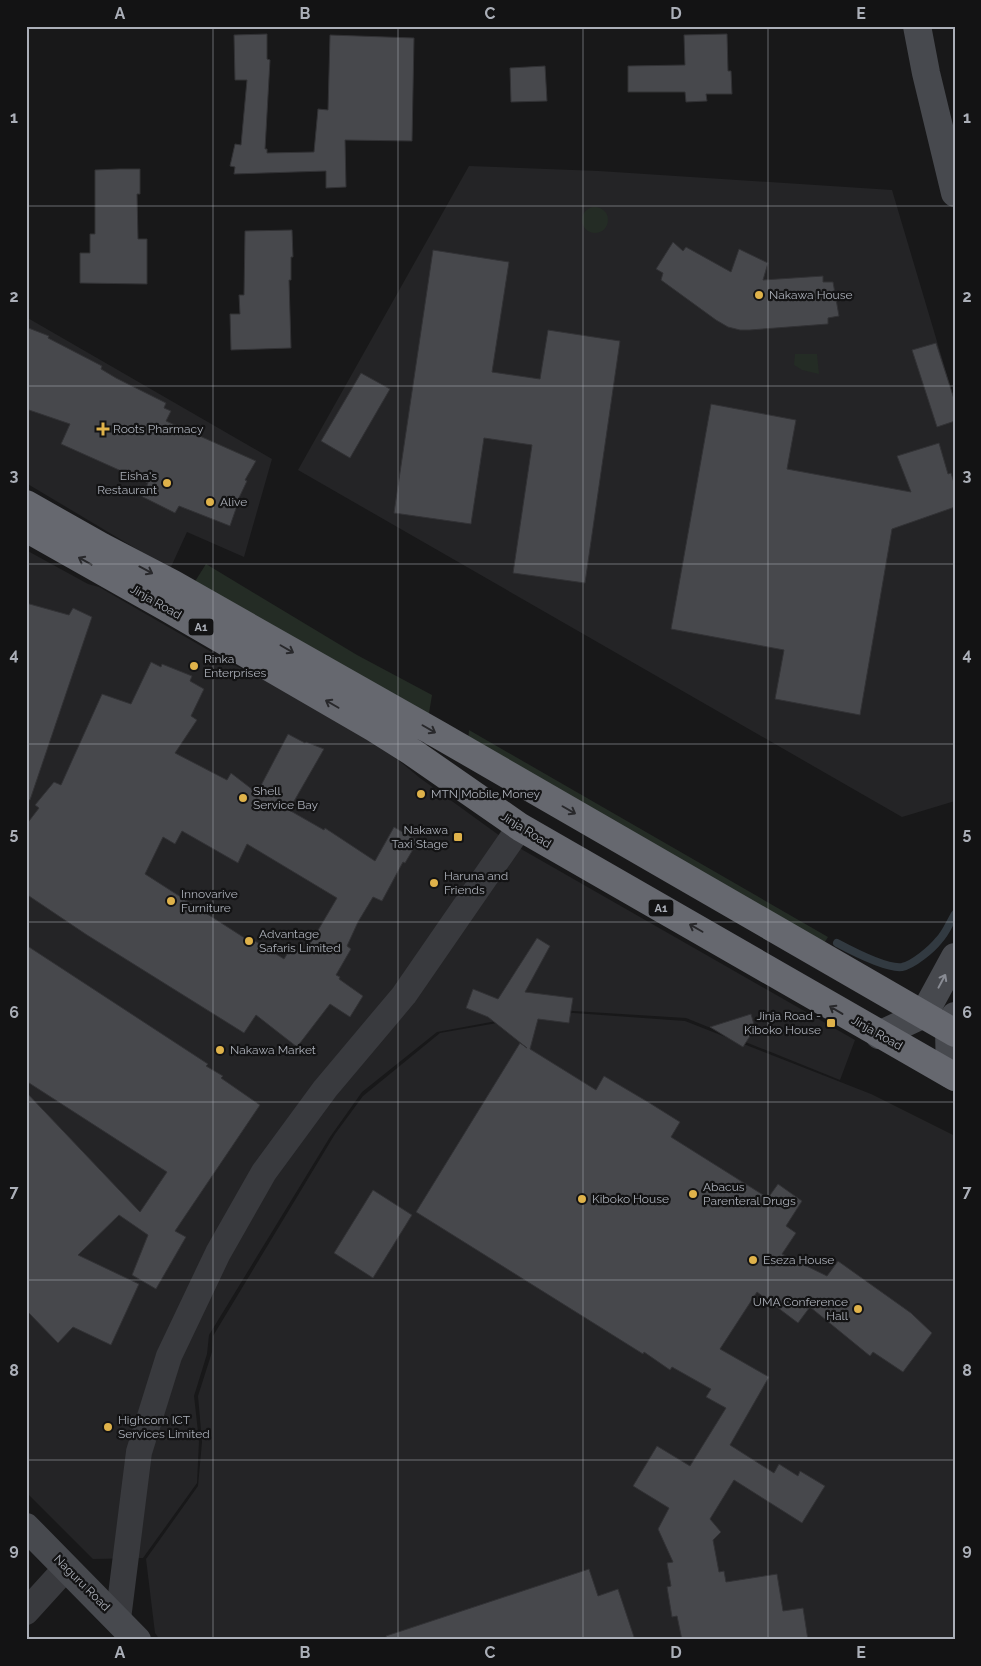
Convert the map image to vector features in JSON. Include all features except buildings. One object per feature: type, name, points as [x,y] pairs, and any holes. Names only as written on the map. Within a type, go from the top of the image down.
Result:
[{"type":"highway","name":"Jinja Road","points":[[26,504],[173,584],[430,730],[873,986],[927,1009],[953,1026]]},
{"type":"highway","name":"Jinja Road","points":[[26,528],[374,728],[520,827],[952,1076]]},
{"type":"main road","points":[[917,26],[926,73],[955,193]]},
{"type":"main road","points":[[879,1035],[927,1009],[955,957]]},
{"type":"main road","points":[[952,1076],[953,1026]]},
{"type":"main road","name":"Naguru Road","points":[[26,1527],[137,1640]]},
{"type":"street","points":[[118,1619],[139,1452],[169,1356],[218,1253],[264,1172],[325,1089],[404,994],[520,827]]},
{"type":"street","points":[[26,1612],[66,1568]]},
{"type":"shaded area","points":[[469,166],[599,171],[892,190],[955,402],[955,801],[902,817],[298,470]]},
{"type":"shaded area","points":[[595,207],[604,211],[608,220],[604,229],[595,233],[586,229],[582,220],[586,211]]},
{"type":"shaded area","points":[[26,317],[272,459],[244,557],[187,532],[170,569],[26,483]]},
{"type":"shaded area","points":[[795,354],[817,354],[819,374],[802,370],[794,365]]},
{"type":"shaded area","name":"Nakawa Market","points":[[26,550],[88,584],[99,587],[234,665],[272,683],[386,750],[420,778],[507,841],[855,1040],[840,1080],[686,1018],[557,1010],[437,1032],[362,1092],[330,1137],[209,1335],[207,1354],[194,1396],[199,1441],[197,1483],[143,1558],[93,1559],[26,1492]]},
{"type":"shaded area","points":[[206,564],[357,655],[432,695],[428,719],[194,583]]},
{"type":"shaded area","points":[[469,730],[828,937],[823,945],[468,742]]},
{"type":"shaded area","points":[[560,1012],[685,1021],[871,1094],[955,1136],[955,1640],[160,1640],[155,1633],[146,1559],[198,1486],[202,1442],[198,1396],[212,1352],[213,1336],[335,1134],[363,1096],[440,1033]]},
{"type":"waterway","points":[[837,943],[878,962],[902,967],[917,960],[932,948],[944,934],[955,914]]},
{"type":"place","name":"Nakawa House","points":[[759,295]]},
{"type":"place","name":"Roots Pharmacy","points":[[103,429]]},
{"type":"place","name":"Eisha's Restaurant","points":[[167,483]]},
{"type":"place","name":"Alive","points":[[210,502]]},
{"type":"place","name":"Rinka Enterprises","points":[[194,666]]},
{"type":"place","name":"MTN Mobile Money","points":[[421,794]]},
{"type":"place","name":"Shell Service Bay","points":[[243,798]]},
{"type":"place","name":"Nakawa Taxi Stage","points":[[458,837]]},
{"type":"place","name":"Haruna and Friends","points":[[434,883]]},
{"type":"place","name":"Innovarive Furniture","points":[[171,901]]},
{"type":"place","name":"Advantage Safaris Limited","points":[[249,941]]},
{"type":"place","name":"Jinja Road - Kiboko House","points":[[831,1023]]},
{"type":"place","name":"Nakawa Market","points":[[220,1050]]},
{"type":"place","name":"Abacus Parenteral Drugs","points":[[693,1194]]},
{"type":"place","name":"Kiboko House","points":[[582,1199]]},
{"type":"place","name":"Eseza House","points":[[753,1260]]},
{"type":"place","name":"UMA Conference Hall","points":[[858,1309]]},
{"type":"place","name":"Highcom ICT Services Limited","points":[[108,1427]]}]
